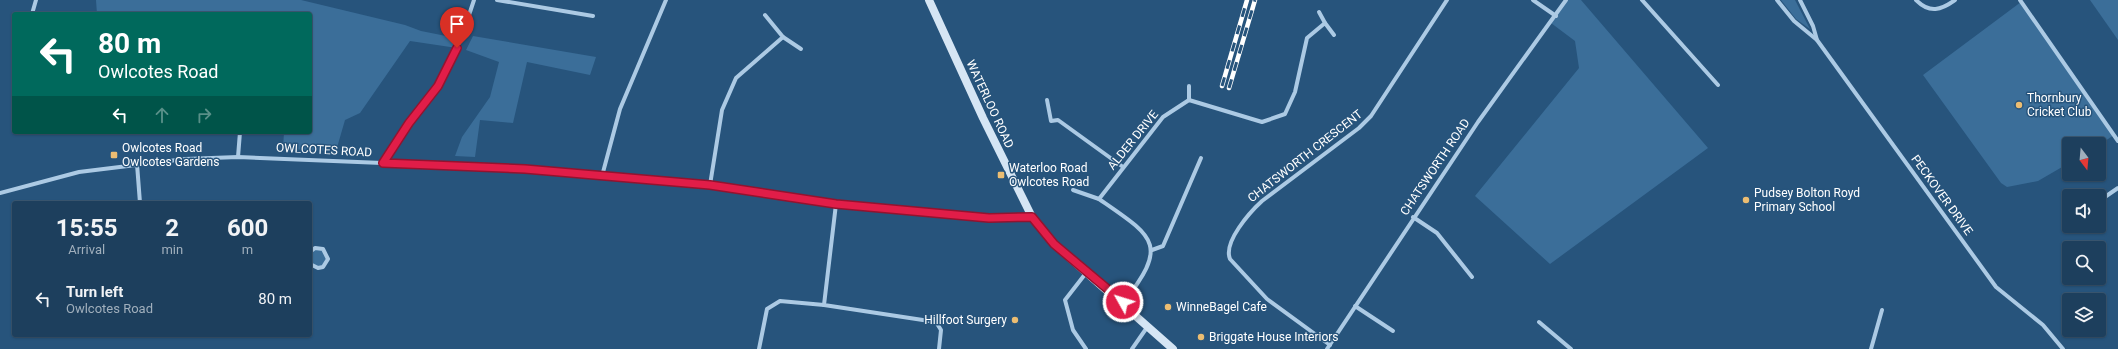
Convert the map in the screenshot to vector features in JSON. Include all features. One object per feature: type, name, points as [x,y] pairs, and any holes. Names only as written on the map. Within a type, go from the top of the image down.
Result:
[{"type":"main road","name":"WATERLOO ROAD","points":[[929,0],[1002,158],[1032,217],[1054,244],[1123,302],[1173,349]]},
{"type":"street","points":[[33,12],[36,0]]},
{"type":"street","points":[[383,163],[409,123],[438,86],[461,39],[474,0]]},
{"type":"street","points":[[497,0],[593,16]]},
{"type":"street","points":[[602,176],[620,109],[666,0]]},
{"type":"street","name":"CHATSWORTH CRESCENT","points":[[1328,347],[1267,299],[1230,259],[1228,254],[1231,242],[1249,213],[1262,201],[1359,128],[1371,116],[1447,0]]},
{"type":"street","points":[[1533,0],[1556,16]]},
{"type":"street","name":"CHATSWORTH ROAD","points":[[1328,347],[1413,217],[1478,122],[1556,16],[1566,0]]},
{"type":"street","points":[[1642,0],[1718,85]]},
{"type":"street","name":"PECKOVER DRIVE","points":[[1777,0],[1794,21],[1817,40],[1996,287],[2043,325],[2064,349]]},
{"type":"street","name":"PECKOVER DRIVE","points":[[1800,0],[1813,26],[1817,40]]},
{"type":"street","points":[[1916,0],[1928,9],[1934,11],[1941,9],[1955,0]]},
{"type":"street","points":[[2020,0],[2118,141]]},
{"type":"street","points":[[1319,12],[1334,35]]},
{"type":"street","points":[[765,15],[783,37],[801,49]]},
{"type":"street","points":[[1189,86],[1189,100],[1262,122],[1285,114],[1295,92],[1307,38],[1325,22]]},
{"type":"street","points":[[710,185],[722,110],[736,78],[783,37]]},
{"type":"street","points":[[1047,100],[1051,121],[1058,120],[1123,167]]},
{"type":"street","name":"ALDER DRIVE","points":[[1099,199],[1162,117],[1189,100]]},
{"type":"street","points":[[238,157],[240,134]]},
{"type":"street","name":"OWLCOTES ROAD","points":[[0,193],[79,172],[185,159],[238,157],[525,169],[710,185],[836,204],[989,218],[1032,217]]},
{"type":"street","points":[[1152,250],[1163,246],[1201,158]]},
{"type":"street","points":[[137,164],[140,201]]},
{"type":"street","points":[[2106,196],[2118,188]]},
{"type":"street","points":[[1073,190],[1099,199],[1132,222],[1146,236],[1152,250],[1150,262],[1140,281],[1123,302]]},
{"type":"street","points":[[824,305],[836,204]]},
{"type":"street","points":[[1413,217],[1437,233],[1472,277]]},
{"type":"street","points":[[312,250],[315,248],[323,250],[328,259],[323,266],[318,268],[312,265]]},
{"type":"street","points":[[1086,272],[1065,300],[1073,330],[1086,349]]},
{"type":"street","points":[[759,349],[767,309],[780,301],[824,305],[936,322],[941,330],[939,349]]},
{"type":"street","points":[[1355,306],[1393,331]]},
{"type":"street","points":[[1871,349],[1882,310]]},
{"type":"street","points":[[1539,322],[1571,349]]},
{"type":"street","points":[[1132,349],[1148,325]]},
{"type":"shaded area","points":[[96,0],[301,0],[405,25],[421,31],[461,39],[457,48],[410,41],[360,113],[345,120],[336,151],[283,149],[284,134],[312,134],[312,12],[97,12]]},
{"type":"shaded area","points":[[1566,0],[1581,0],[1708,148],[1550,264],[1475,196],[1579,68],[1575,41],[1551,23]]},
{"type":"shaded area","points":[[1781,0],[1795,0],[1810,29],[1796,19]]},
{"type":"shaded area","points":[[2090,0],[2118,0],[2118,40]]},
{"type":"shaded area","name":"Thornbury Cricket Club","points":[[2021,2],[2114,135],[2106,140],[2106,137],[2062,137],[2062,167],[2038,181],[2007,187],[2001,183],[1923,75]]},
{"type":"shaded area","points":[[473,36],[596,57],[590,75],[527,62],[513,123],[480,120],[475,157],[455,156],[462,137],[490,97],[499,62],[466,50]]},
{"type":"shaded area","points":[[315,248],[326,252],[326,263],[318,268],[312,265],[312,250]]},
{"type":"railway","points":[[1222,86],[1247,0]]},
{"type":"railway","points":[[1229,88],[1255,0]]},
{"type":"place","name":"Thornbury Cricket Club","points":[[2019,105]]},
{"type":"place","name":"Owlcotes Road Owlcotes Gardens","points":[[114,155]]},
{"type":"place","name":"Waterloo Road Owlcotes Road","points":[[1001,175]]},
{"type":"place","name":"Pudsey Bolton Royd Primary School","points":[[1746,200]]},
{"type":"place","name":"WinneBagel Cafe","points":[[1168,307]]},
{"type":"place","name":"Hillfoot Surgery","points":[[1015,320]]},
{"type":"place","name":"Briggate House Interiors","points":[[1201,337]]},
{"type":"route","points":[[457,48],[438,86],[409,123],[383,163],[525,169],[710,185],[836,204],[989,218],[1032,217],[1041,230],[1054,244],[1123,302]]}]
